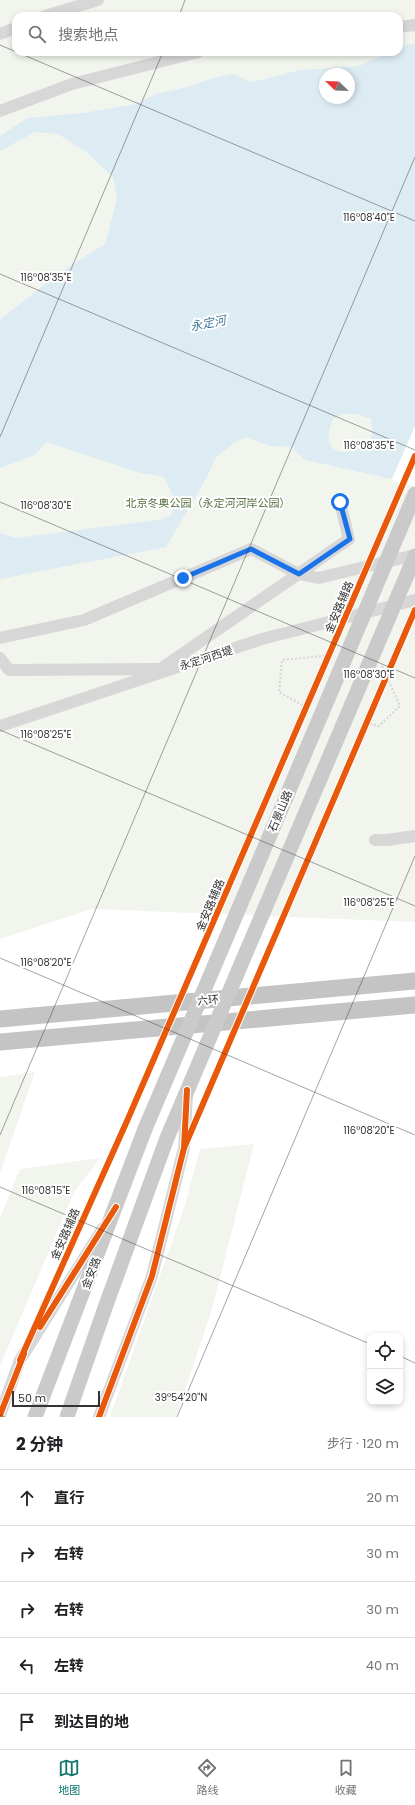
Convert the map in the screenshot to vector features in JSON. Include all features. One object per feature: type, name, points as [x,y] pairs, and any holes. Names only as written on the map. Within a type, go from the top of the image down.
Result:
[{"type":"highway","name":"六环","points":[[0,1018],[415,981]]},
{"type":"highway","points":[[0,1042],[415,1005]]},
{"type":"main road","name":"石景山路","points":[[145,1129],[415,494]]},
{"type":"main road","points":[[68,1417],[106,1305],[167,1138],[415,556]]},
{"type":"main road","name":"金安路","points":[[35,1417],[145,1129]]},
{"type":"street","points":[[58,12],[98,0]]},
{"type":"street","points":[[403,26],[415,25]]},
{"type":"street","points":[[0,34],[12,30]]},
{"type":"street","points":[[0,111],[72,84],[182,56]]},
{"type":"street","points":[[0,658],[9,670],[162,670],[350,539],[340,502]]},
{"type":"street","points":[[0,638],[84,620],[251,549],[299,574],[318,578],[415,556]]},
{"type":"street","name":"永定河西堤","points":[[0,726],[162,670],[262,639],[415,600]]},
{"type":"street","points":[[375,840],[415,836]]},
{"type":"street","points":[[99,1417],[152,1276],[184,1148],[188,1090]]},
{"type":"street","points":[[0,1415],[20,1360],[116,1207]]},
{"type":"path","points":[[306,707],[279,692],[282,660],[337,654]]},
{"type":"path","points":[[366,723],[379,726],[400,706],[381,664]]},
{"type":"path","points":[[381,688],[391,666]]},
{"type":"path","points":[[303,714],[309,700]]},
{"type":"path","points":[[363,730],[369,716]]},
{"type":"green space","name":"北京冬奥公园（永定河河岸公园）","points":[[0,0],[415,0],[415,922],[92,909],[0,939]]},
{"type":"green space","points":[[35,1072],[0,1173],[0,1077]]},
{"type":"green space","points":[[254,1144],[212,1309],[176,1417],[110,1417],[184,1208],[200,1149]]},
{"type":"green space","points":[[100,1158],[74,1192],[0,1366],[0,1218],[20,1169]]},
{"type":"water","name":"永定河","points":[[415,43],[415,484],[305,460],[291,447],[270,446],[245,437],[235,442],[216,457],[207,477],[166,547],[0,579],[0,533],[16,538],[158,520],[170,516],[177,504],[164,477],[137,472],[46,442],[35,455],[0,468],[0,320],[56,275],[105,244],[117,199],[113,177],[86,152],[58,134],[35,132],[0,151],[0,136],[27,118],[84,113],[136,104],[156,94],[233,74],[252,82],[301,70],[319,69],[319,104],[355,104],[355,68],[330,68],[359,66],[381,56],[403,56],[403,46]],"holes":[[[343,414],[356,414],[371,419],[372,431],[370,445],[360,449],[342,452],[331,446],[329,431],[333,419]]]},
{"type":"pier","points":[[415,426],[415,486],[391,481]]},
{"type":"cycle path","name":"金安路辅路","points":[[20,1360],[127,1121],[415,456]]},
{"type":"cycle path","points":[[184,1148],[415,610]]},
{"type":"cycle path","points":[[99,1417],[152,1276],[184,1148],[187,1090]]},
{"type":"cycle path","points":[[40,1327],[116,1207]]},
{"type":"cycle path","points":[[0,1415],[24,1354]]},
{"type":"route","points":[[183,578],[251,549],[299,574],[350,539],[340,502]]}]
